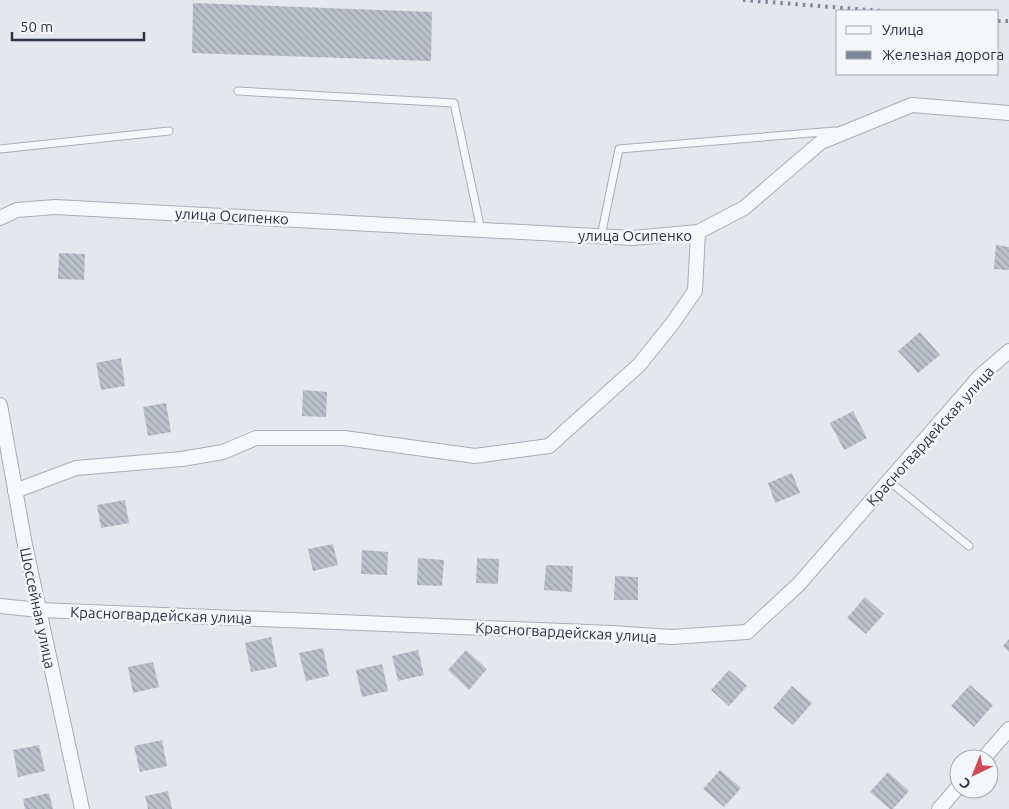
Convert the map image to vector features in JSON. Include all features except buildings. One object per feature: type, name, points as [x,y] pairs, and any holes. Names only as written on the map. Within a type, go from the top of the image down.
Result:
[{"type":"street","points":[[698,232],[744,208],[821,142],[912,105],[1009,113]]},
{"type":"street","name":"улица Осипенко","points":[[0,218],[17,210],[55,207],[633,238],[698,232],[696,291],[639,365],[549,446],[475,456],[344,438],[256,438],[223,452],[182,459],[76,468],[15,491]]},
{"type":"street","name":"Красногвардейская улица","points":[[0,606],[39,610],[602,632],[672,637],[747,632],[799,584],[980,376],[1009,351]]},
{"type":"street","name":"Шоссейная улица","points":[[0,405],[39,610],[82,809]]},
{"type":"street","points":[[992,749],[1009,729]]},
{"type":"street","points":[[939,809],[949,798]]},
{"type":"lane","points":[[238,91],[454,103],[481,230]]},
{"type":"lane","points":[[601,236],[619,149],[850,130]]},
{"type":"lane","points":[[0,148],[169,131]]},
{"type":"lane","points":[[889,481],[970,546]]},
{"type":"railway","points":[[743,0],[869,10]]},
{"type":"railway","points":[[999,21],[1009,21]]}]
